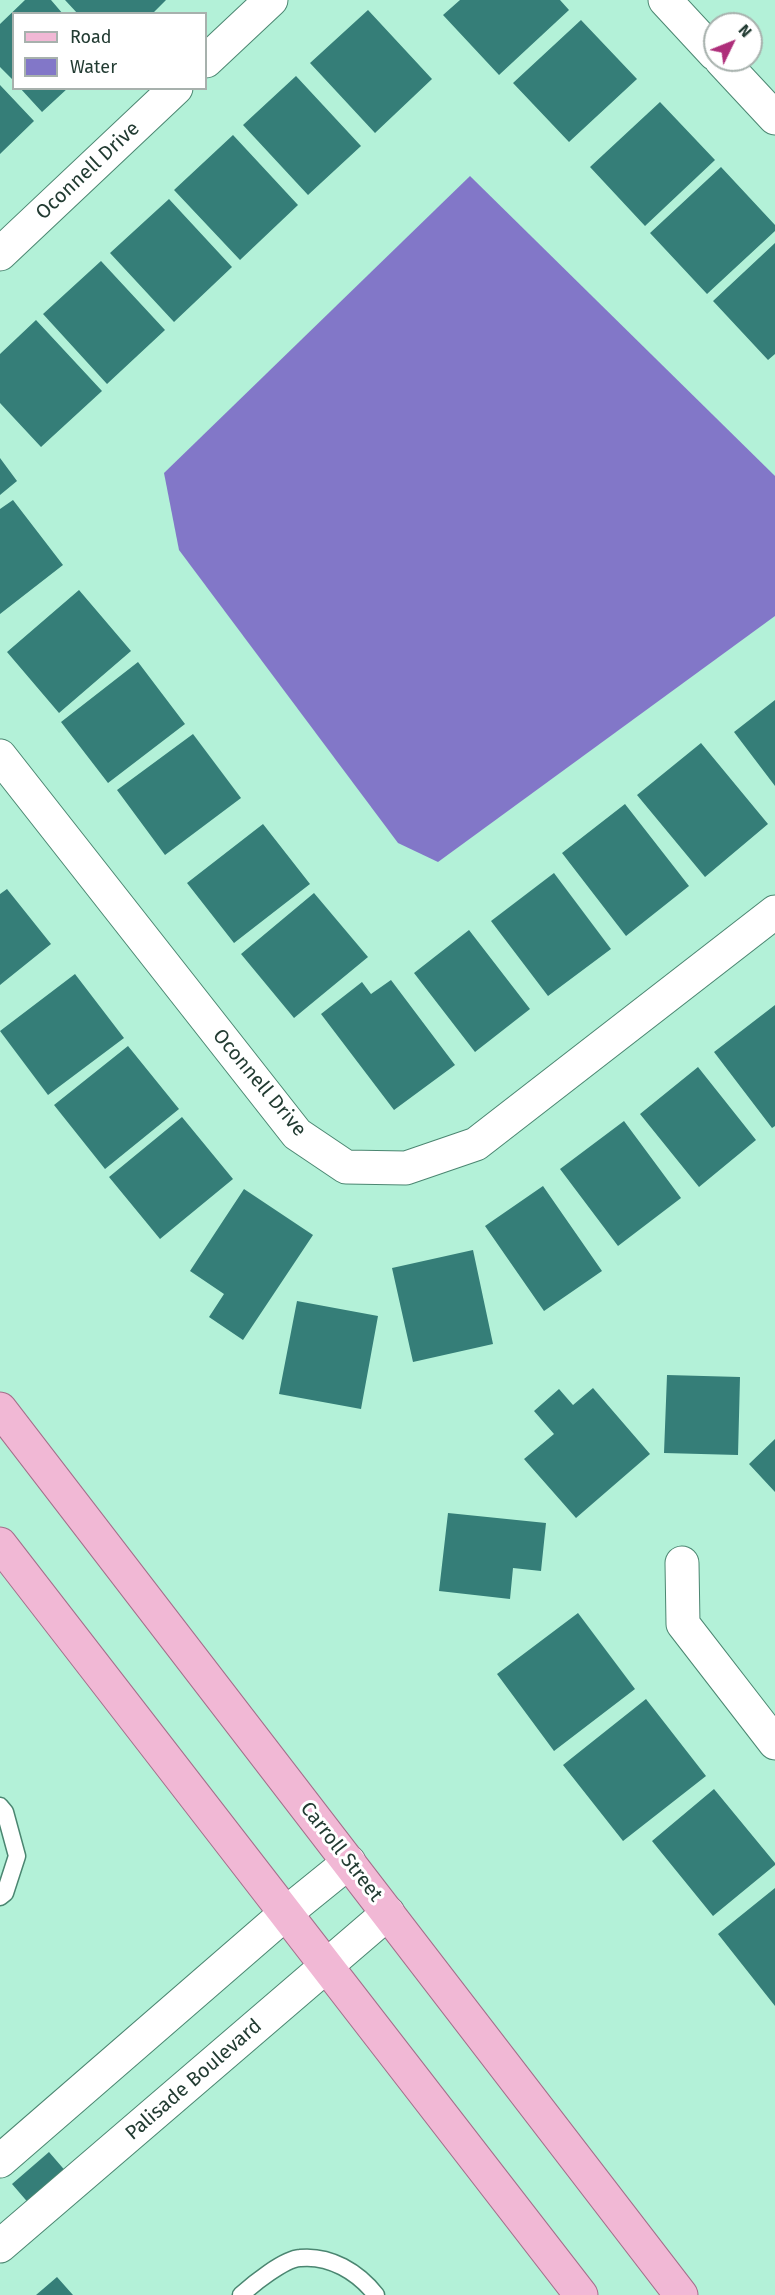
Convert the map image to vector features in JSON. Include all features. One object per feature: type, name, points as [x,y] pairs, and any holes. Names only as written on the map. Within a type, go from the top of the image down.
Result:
[{"type":"main road","name":"Carroll Street","points":[[0,1409],[681,2295]]},
{"type":"main road","points":[[0,1544],[581,2295]]},
{"type":"street","points":[[207,60],[271,0]]},
{"type":"street","points":[[665,0],[703,41]]},
{"type":"street","points":[[732,72],[775,118]]},
{"type":"street","name":"Oconnell Drive","points":[[0,254],[174,90]]},
{"type":"street","name":"Oconnell Drive","points":[[0,756],[297,1134],[346,1167],[406,1168],[476,1144],[775,912]]},
{"type":"street","points":[[682,1563],[683,1624],[775,1743]]},
{"type":"street","points":[[0,2161],[286,1913],[349,1862]]},
{"type":"street","name":"Palisade Boulevard","points":[[0,2246],[388,1913]]},
{"type":"lane","points":[[0,1806],[5,1812],[17,1856],[5,1893],[0,1897]]},
{"type":"lane","points":[[241,2295],[263,2276],[298,2257],[333,2261],[366,2282],[376,2295]]},
{"type":"water","points":[[470,176],[775,476],[775,616],[438,862],[398,843],[179,550],[164,473]]},
{"type":"building","points":[[25,0],[51,0],[61,12],[12,12]]},
{"type":"building","points":[[65,0],[166,0],[154,12],[76,12]]},
{"type":"building","points":[[460,0],[560,0],[569,10],[499,75],[443,15]]},
{"type":"building","points":[[368,10],[432,79],[375,133],[310,63]]},
{"type":"building","points":[[12,12],[12,79],[0,67],[0,24]]},
{"type":"building","points":[[581,20],[637,79],[569,142],[513,83]]},
{"type":"building","points":[[296,76],[361,146],[308,195],[243,125]]},
{"type":"building","points":[[0,85],[34,121],[0,154]]},
{"type":"building","points":[[22,90],[66,90],[42,112]]},
{"type":"building","points":[[660,102],[715,160],[645,226],[590,167]]},
{"type":"building","points":[[233,135],[298,205],[240,260],[174,190]]},
{"type":"building","points":[[721,167],[775,225],[775,231],[707,294],[650,233]]},
{"type":"building","points":[[169,199],[232,267],[174,322],[110,253]]},
{"type":"building","points":[[775,243],[775,354],[768,360],[713,301]]},
{"type":"building","points":[[101,261],[165,330],[107,384],[43,314]]},
{"type":"building","points":[[36,320],[102,391],[41,447],[0,403],[0,354]]},
{"type":"building","points":[[0,458],[17,481],[0,495]]},
{"type":"building","points":[[13,500],[63,565],[0,614],[0,509]]},
{"type":"building","points":[[79,590],[131,651],[59,713],[7,652]]},
{"type":"building","points":[[138,662],[185,724],[108,783],[61,722]]},
{"type":"building","points":[[775,700],[775,786],[734,732]]},
{"type":"building","points":[[193,734],[241,798],[165,855],[117,790]]},
{"type":"building","points":[[701,743],[768,824],[705,877],[637,795]]},
{"type":"building","points":[[625,804],[689,886],[626,936],[562,853]]},
{"type":"building","points":[[263,824],[310,884],[234,943],[187,883]]},
{"type":"building","points":[[554,873],[611,949],[548,996],[491,921]]},
{"type":"building","points":[[7,889],[51,944],[0,985],[0,894]]},
{"type":"building","points":[[314,893],[368,957],[294,1018],[241,954]]},
{"type":"building","points":[[469,930],[530,1009],[475,1052],[414,973]]},
{"type":"building","points":[[75,974],[124,1038],[48,1095],[0,1031]]},
{"type":"building","points":[[391,980],[455,1065],[394,1110],[321,1014],[362,982],[371,994]]},
{"type":"building","points":[[775,1005],[775,1126],[772,1128],[714,1052]]},
{"type":"building","points":[[128,1046],[179,1109],[105,1169],[54,1105]]},
{"type":"building","points":[[698,1067],[756,1140],[699,1187],[640,1114]]},
{"type":"building","points":[[182,1117],[233,1179],[160,1239],[109,1177]]},
{"type":"building","points":[[624,1121],[681,1198],[618,1246],[560,1169]]},
{"type":"building","points":[[543,1186],[602,1271],[544,1311],[485,1226]]},
{"type":"building","points":[[244,1189],[313,1235],[243,1340],[209,1317],[224,1294],[190,1271]]},
{"type":"building","points":[[473,1250],[493,1344],[413,1362],[392,1268]]},
{"type":"building","points":[[297,1301],[378,1316],[361,1409],[279,1394]]},
{"type":"building","points":[[667,1375],[740,1377],[738,1455],[664,1453]]},
{"type":"building","points":[[593,1388],[650,1454],[576,1518],[524,1459],[554,1434],[534,1411],[559,1389],[573,1405]]},
{"type":"building","points":[[775,1439],[775,1492],[749,1464]]},
{"type":"building","points":[[448,1513],[546,1523],[541,1571],[513,1568],[510,1599],[439,1591]]},
{"type":"building","points":[[578,1613],[635,1689],[554,1751],[497,1674]]},
{"type":"building","points":[[646,1699],[706,1776],[623,1841],[563,1765]]},
{"type":"building","points":[[714,1789],[775,1865],[713,1916],[652,1841]]},
{"type":"building","points":[[775,1888],[775,2006],[718,1934]]},
{"type":"building","points":[[49,2152],[68,2174],[31,2206],[12,2184]]},
{"type":"building","points":[[57,2277],[73,2295],[36,2295]]}]
